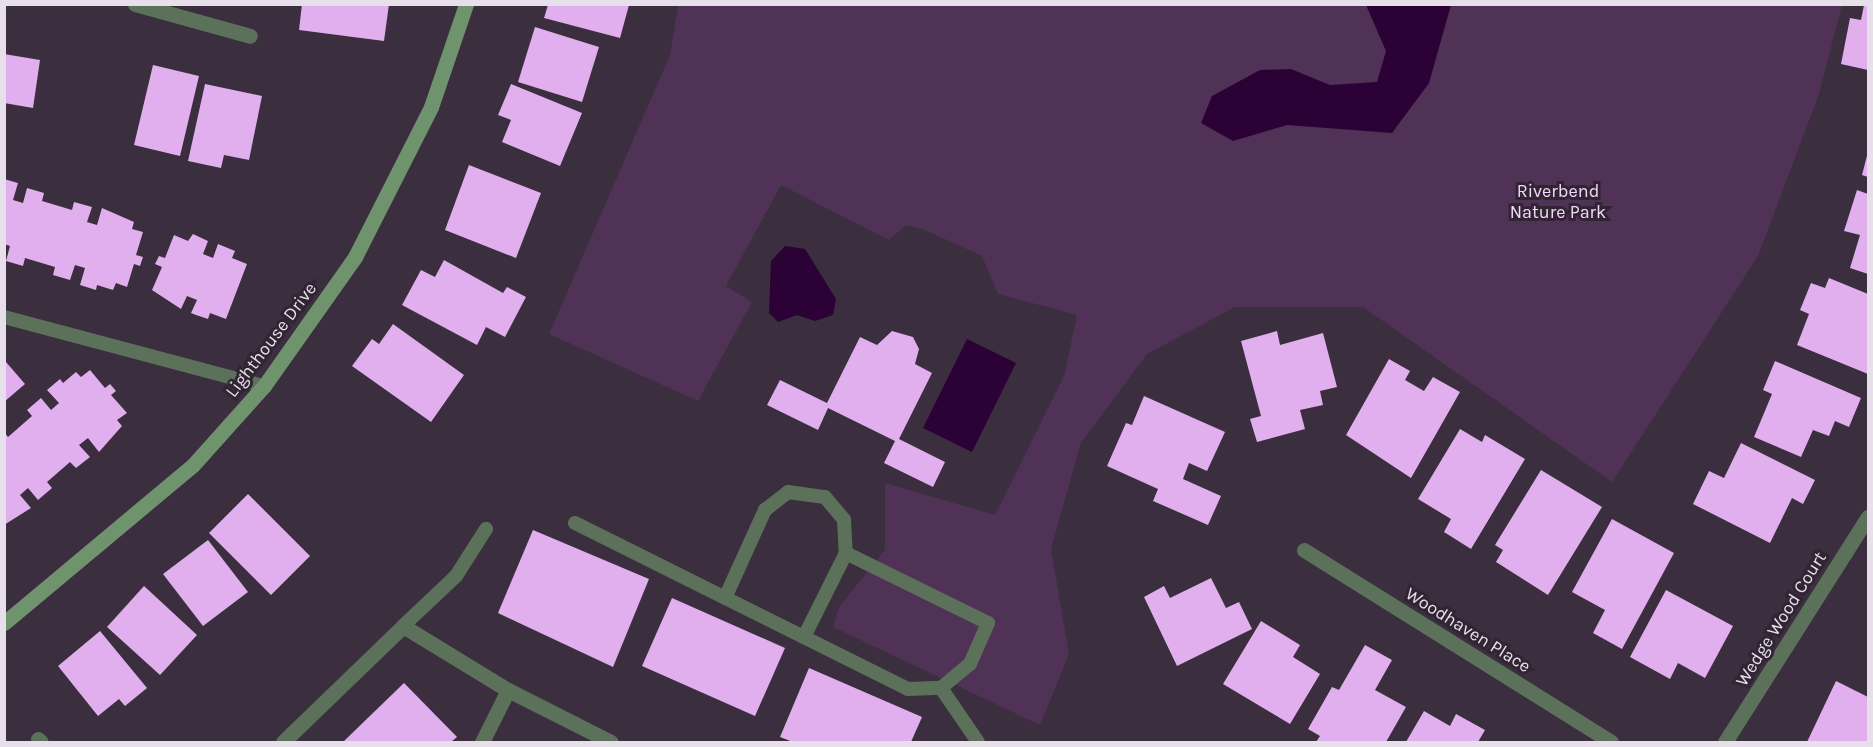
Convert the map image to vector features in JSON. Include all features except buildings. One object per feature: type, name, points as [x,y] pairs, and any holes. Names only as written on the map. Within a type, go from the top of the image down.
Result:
[{"type":"street","points":[[135,4],[250,36]]},
{"type":"street","name":"Lighthouse Drive","points":[[4,623],[193,465],[264,386],[355,257],[431,107],[466,4]]},
{"type":"street","name":"Wedge Wood Court","points":[[1725,742],[1869,517]]},
{"type":"street","name":"Woodhaven Place","points":[[1305,550],[1611,742]]},
{"type":"street","points":[[283,742],[403,626],[508,690],[611,742]]},
{"type":"street","points":[[482,742],[508,690]]},
{"type":"lane","points":[[6,319],[264,386]]},
{"type":"lane","points":[[725,598],[765,510],[788,492],[825,497],[844,520],[846,553],[804,637]]},
{"type":"lane","points":[[575,523],[908,689],[941,688],[970,664],[988,623],[846,553]]},
{"type":"lane","points":[[403,626],[456,576],[486,529]]},
{"type":"lane","points":[[941,688],[978,742]]},
{"type":"green space","name":"Riverbend Nature Park","points":[[678,5],[1842,5],[1819,94],[1758,256],[1612,482],[1363,307],[1235,307],[1147,354],[1081,443],[1051,549],[1069,654],[1040,725],[833,627],[839,607],[885,550],[885,483],[995,515],[1064,376],[1077,315],[998,294],[982,256],[925,230],[906,225],[889,240],[781,185],[726,286],[752,302],[698,401],[549,334],[670,55]]},
{"type":"shaded area","points":[[1366,5],[1451,5],[1429,83],[1392,133],[1287,125],[1233,141],[1201,123],[1212,96],[1260,70],[1291,69],[1330,85],[1377,82],[1386,51]]},
{"type":"shaded area","points":[[785,246],[805,249],[836,299],[833,315],[815,321],[797,315],[778,322],[769,313],[771,261]]},
{"type":"shaded area","points":[[967,339],[1016,363],[972,452],[923,428]]}]
